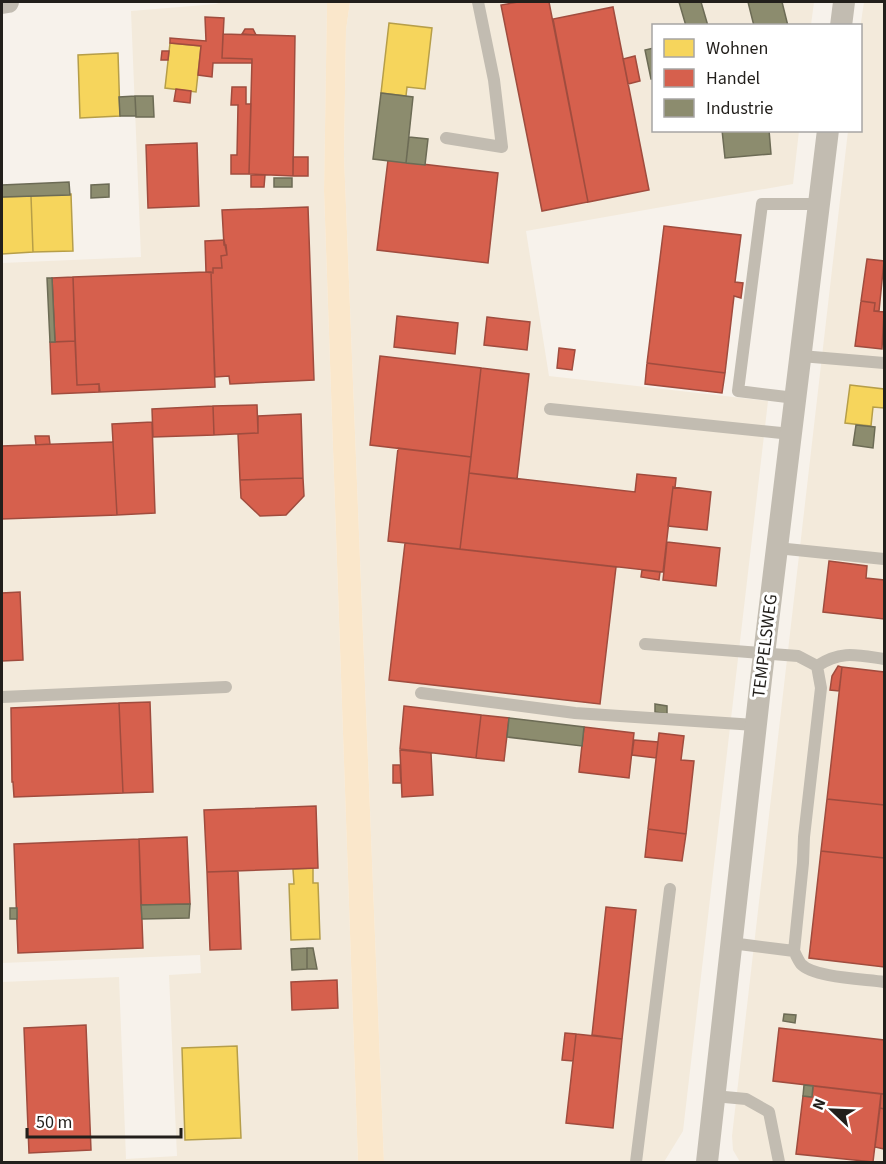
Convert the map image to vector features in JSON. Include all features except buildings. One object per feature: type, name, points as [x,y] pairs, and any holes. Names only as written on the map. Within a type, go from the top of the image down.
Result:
[{"type":"street","points":[[2,3],[8,2]]},
{"type":"street","points":[[841,24],[844,2]]},
{"type":"street","name":"TEMPELSWEG","points":[[707,1162],[755,725],[828,132]]},
{"type":"lane","points":[[446,138],[502,147],[494,80],[478,2]]},
{"type":"lane","points":[[795,398],[738,391],[762,204],[819,204]]},
{"type":"lane","points":[[801,356],[885,363]]},
{"type":"lane","points":[[550,409],[791,434]]},
{"type":"lane","points":[[777,548],[885,559]]},
{"type":"lane","points":[[645,644],[798,656],[817,666]]},
{"type":"lane","points":[[817,666],[832,656],[858,655],[885,659]]},
{"type":"lane","points":[[817,666],[821,688],[794,951],[801,964],[810,970],[885,982]]},
{"type":"lane","points":[[2,697],[226,687]]},
{"type":"lane","points":[[421,693],[575,712],[755,725]]},
{"type":"lane","points":[[636,1162],[670,890]]},
{"type":"lane","points":[[731,943],[794,951]]},
{"type":"lane","points":[[714,1096],[746,1099],[769,1112],[779,1162]]},
{"type":"shaded area","points":[[221,2],[327,2],[324,192],[358,1162],[2,1162],[2,982],[119,977],[126,1159],[177,1156],[169,975],[201,973],[200,955],[2,963],[2,263],[141,257],[131,11]]},
{"type":"shaded area","points":[[327,2],[350,2],[346,30],[344,156],[384,1162],[358,1162],[324,191]]},
{"type":"shaded area","points":[[350,2],[814,2],[811,24],[652,24],[652,132],[799,132],[793,184],[526,231],[549,376],[768,401],[683,1131],[664,1162],[384,1162],[344,156],[346,30]]},
{"type":"shaded area","points":[[864,2],[884,2],[884,1162],[740,1162],[733,1150],[732,1136],[848,132],[862,132],[861,24]]}]
